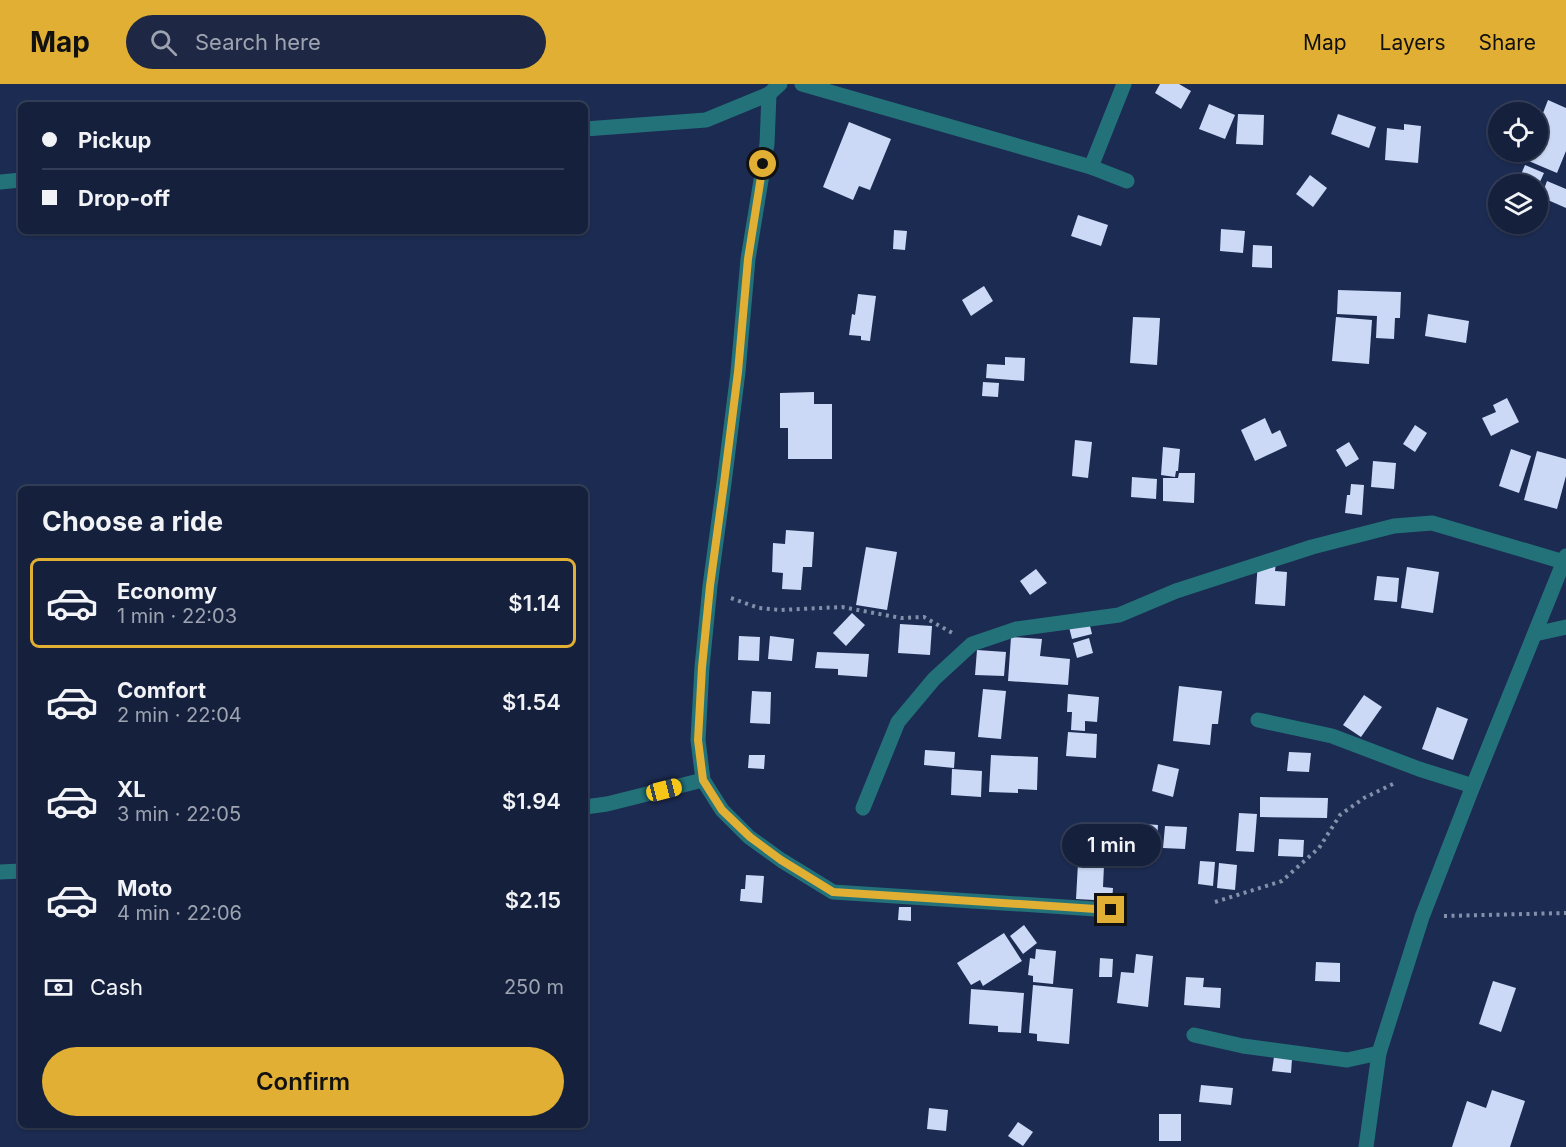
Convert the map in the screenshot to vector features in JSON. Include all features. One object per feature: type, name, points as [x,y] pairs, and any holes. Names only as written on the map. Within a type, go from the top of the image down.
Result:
[{"type":"street","points":[[802,84],[1091,168],[1127,181]]},
{"type":"street","points":[[1091,168],[1124,84]]},
{"type":"street","points":[[588,129],[706,120],[774,89]]},
{"type":"street","points":[[774,89],[748,259],[738,372],[710,586],[698,740],[703,780],[722,810],[750,837],[781,860],[833,892],[1111,910]]},
{"type":"street","points":[[0,182],[18,180]]},
{"type":"street","points":[[863,808],[898,722],[934,679],[972,644],[1016,629],[1119,615],[1176,591],[1312,547],[1394,526],[1432,524],[1565,559],[1422,917],[1379,1053],[1366,1147]]},
{"type":"street","points":[[1535,634],[1566,627]]},
{"type":"street","points":[[1258,720],[1332,736],[1419,769],[1473,786]]},
{"type":"street","points":[[588,807],[703,780]]},
{"type":"street","points":[[0,872],[18,871]]},
{"type":"street","points":[[1194,1035],[1243,1046],[1347,1060],[1379,1053]]},
{"type":"path","points":[[710,586],[737,601],[759,608],[780,610],[842,607],[901,618],[924,617],[972,644]]},
{"type":"path","points":[[1215,902],[1282,881],[1319,848],[1340,814],[1364,798],[1402,780],[1419,769]]},
{"type":"path","points":[[1422,917],[1566,913]]},
{"type":"building","points":[[1160,84],[1179,84],[1191,91],[1181,109],[1155,93]]},
{"type":"building","points":[[1548,100],[1566,108],[1566,151],[1557,173],[1531,162],[1548,162]]},
{"type":"building","points":[[1209,104],[1235,115],[1225,139],[1199,129]]},
{"type":"building","points":[[1238,114],[1264,115],[1263,145],[1236,144]]},
{"type":"building","points":[[1338,114],[1376,127],[1369,148],[1331,134]]},
{"type":"building","points":[[849,122],[891,139],[870,190],[859,186],[853,200],[823,187]]},
{"type":"building","points":[[1404,124],[1421,126],[1418,163],[1385,160],[1387,128],[1404,130]]},
{"type":"building","points":[[1525,165],[1544,173],[1544,174],[1521,174]]},
{"type":"building","points":[[1310,175],[1327,188],[1313,207],[1296,194]]},
{"type":"building","points":[[1548,181],[1566,189],[1566,208],[1548,200]]},
{"type":"building","points":[[1078,215],[1108,225],[1101,246],[1071,236]]},
{"type":"building","points":[[1221,229],[1245,231],[1243,253],[1220,251]]},
{"type":"building","points":[[894,230],[907,231],[905,250],[893,249]]},
{"type":"building","points":[[1253,245],[1272,246],[1272,268],[1252,267]]},
{"type":"building","points":[[984,286],[993,301],[971,316],[962,300]]},
{"type":"building","points":[[1338,290],[1401,292],[1400,318],[1395,318],[1394,339],[1376,338],[1377,316],[1337,314]]},
{"type":"building","points":[[858,294],[876,296],[870,341],[861,340],[861,336],[849,335]]},
{"type":"building","points":[[1428,314],[1469,321],[1466,343],[1425,336]]},
{"type":"building","points":[[1133,317],[1160,318],[1157,365],[1130,363]]},
{"type":"building","points":[[1336,317],[1372,320],[1369,364],[1332,361]]},
{"type":"building","points":[[1005,357],[1025,358],[1024,381],[986,378],[987,364],[1005,365]]},
{"type":"building","points":[[983,382],[999,383],[998,397],[982,396]]},
{"type":"building","points":[[814,392],[814,404],[832,404],[832,459],[788,459],[788,428],[780,428],[780,393]]},
{"type":"building","points":[[1507,398],[1519,422],[1491,436],[1482,418],[1496,412],[1493,405]]},
{"type":"building","points":[[1265,418],[1272,434],[1280,430],[1287,446],[1255,461],[1241,430]]},
{"type":"building","points":[[1415,425],[1427,433],[1415,452],[1403,444]]},
{"type":"building","points":[[1075,440],[1092,442],[1088,478],[1072,476]]},
{"type":"building","points":[[1349,442],[1359,459],[1346,467],[1336,450]]},
{"type":"building","points":[[1163,447],[1180,449],[1178,471],[1175,477],[1161,475]]},
{"type":"building","points":[[1511,449],[1531,456],[1519,493],[1499,486]]},
{"type":"building","points":[[1537,451],[1566,459],[1566,476],[1557,509],[1524,500]]},
{"type":"building","points":[[1373,461],[1396,463],[1394,489],[1371,487]]},
{"type":"building","points":[[1179,473],[1195,473],[1194,503],[1163,501],[1163,478],[1178,478]]},
{"type":"building","points":[[1132,477],[1157,479],[1156,499],[1131,497]]},
{"type":"building","points":[[1351,484],[1364,485],[1362,515],[1345,513]]},
{"type":"building","points":[[786,530],[814,532],[812,567],[803,567],[801,590],[782,589],[783,573],[772,572],[773,543],[785,544]]},
{"type":"building","points":[[866,547],[897,552],[887,610],[856,605]]},
{"type":"building","points":[[1258,561],[1276,562],[1275,571],[1287,572],[1285,606],[1255,604]]},
{"type":"building","points":[[1407,567],[1439,572],[1433,613],[1401,608]]},
{"type":"building","points":[[1036,569],[1047,583],[1030,595],[1020,581]]},
{"type":"building","points":[[1377,576],[1399,578],[1397,602],[1374,600]]},
{"type":"building","points":[[852,613],[865,625],[846,646],[833,633]]},
{"type":"building","points":[[1088,618],[1092,634],[1072,639],[1068,623]]},
{"type":"building","points":[[900,624],[932,626],[930,655],[898,653]]},
{"type":"building","points":[[739,636],[760,637],[759,661],[738,660]]},
{"type":"building","points":[[770,636],[794,639],[792,661],[768,659]]},
{"type":"building","points":[[1011,637],[1042,639],[1040,656],[1070,659],[1068,685],[1008,681]]},
{"type":"building","points":[[1089,638],[1093,653],[1077,658],[1073,643]]},
{"type":"building","points":[[977,650],[1006,652],[1004,676],[975,675]]},
{"type":"building","points":[[817,652],[869,654],[867,677],[838,675],[838,669],[815,668]]},
{"type":"building","points":[[1179,686],[1222,691],[1218,724],[1212,724],[1210,745],[1173,741]]},
{"type":"building","points":[[983,689],[1006,691],[1001,739],[978,737]]},
{"type":"building","points":[[752,691],[771,692],[770,724],[750,723]]},
{"type":"building","points":[[1068,694],[1099,697],[1097,722],[1085,721],[1085,731],[1071,730],[1072,712],[1067,712]]},
{"type":"building","points":[[1364,695],[1382,707],[1361,737],[1343,725]]},
{"type":"building","points":[[1437,707],[1468,719],[1453,760],[1422,749]]},
{"type":"building","points":[[1068,732],[1097,734],[1096,758],[1066,756]]},
{"type":"building","points":[[925,750],[955,752],[954,768],[924,765]]},
{"type":"building","points":[[1289,752],[1311,753],[1309,772],[1287,771]]},
{"type":"building","points":[[749,755],[765,755],[764,769],[748,768]]},
{"type":"building","points":[[991,755],[1038,757],[1037,790],[1018,789],[1018,793],[989,792]]},
{"type":"building","points":[[1158,764],[1179,769],[1173,797],[1152,791]]},
{"type":"building","points":[[952,769],[982,771],[981,797],[951,795]]},
{"type":"building","points":[[1260,797],[1328,798],[1327,818],[1260,817]]},
{"type":"building","points":[[1239,813],[1257,814],[1254,852],[1236,851]]},
{"type":"building","points":[[1133,823],[1158,825],[1157,842],[1132,840]]},
{"type":"building","points":[[1165,826],[1187,827],[1185,849],[1163,848]]},
{"type":"building","points":[[1279,839],[1304,840],[1303,857],[1278,856]]},
{"type":"building","points":[[1200,861],[1215,862],[1213,886],[1198,884]]},
{"type":"building","points":[[1078,863],[1104,865],[1103,887],[1113,888],[1112,901],[1076,899]]},
{"type":"building","points":[[1219,863],[1237,865],[1235,890],[1217,888]]},
{"type":"building","points":[[746,875],[764,876],[762,903],[740,901],[741,889],[745,889]]},
{"type":"building","points":[[899,907],[911,907],[911,921],[898,920]]},
{"type":"building","points":[[1024,925],[1037,943],[1023,954],[1010,936]]},
{"type":"building","points":[[1004,933],[1022,961],[983,986],[980,980],[971,985],[957,963]]},
{"type":"building","points":[[1036,949],[1056,951],[1053,984],[1033,982],[1033,976],[1028,975],[1030,958],[1035,959]]},
{"type":"building","points":[[1136,954],[1153,956],[1148,1007],[1117,1003],[1121,972],[1134,973]]},
{"type":"building","points":[[1100,958],[1113,959],[1112,977],[1099,977]]},
{"type":"building","points":[[1316,962],[1340,963],[1340,982],[1315,981]]},
{"type":"building","points":[[1186,977],[1204,978],[1203,987],[1221,988],[1220,1008],[1184,1005]]},
{"type":"building","points":[[1493,981],[1516,988],[1501,1032],[1479,1024]]},
{"type":"building","points":[[1033,985],[1073,989],[1069,1044],[1037,1041],[1037,1034],[1029,1033]]},
{"type":"building","points":[[971,989],[1024,993],[1021,1033],[998,1032],[998,1026],[969,1024]]},
{"type":"building","points":[[1274,1057],[1292,1059],[1291,1073],[1272,1071]]},
{"type":"building","points":[[1201,1085],[1233,1088],[1231,1105],[1199,1102]]},
{"type":"building","points":[[1492,1090],[1525,1101],[1510,1147],[1452,1147],[1467,1101],[1486,1108]]},
{"type":"building","points":[[929,1108],[948,1110],[946,1131],[927,1129]]},
{"type":"building","points":[[1159,1114],[1181,1114],[1181,1141],[1159,1141]]},
{"type":"building","points":[[1018,1122],[1033,1132],[1023,1146],[1008,1136]]},
{"type":"route","points":[[763,164],[748,259],[738,372],[710,586],[702,667],[698,740],[703,780],[722,810],[750,837],[781,860],[833,892],[1111,910]]}]
